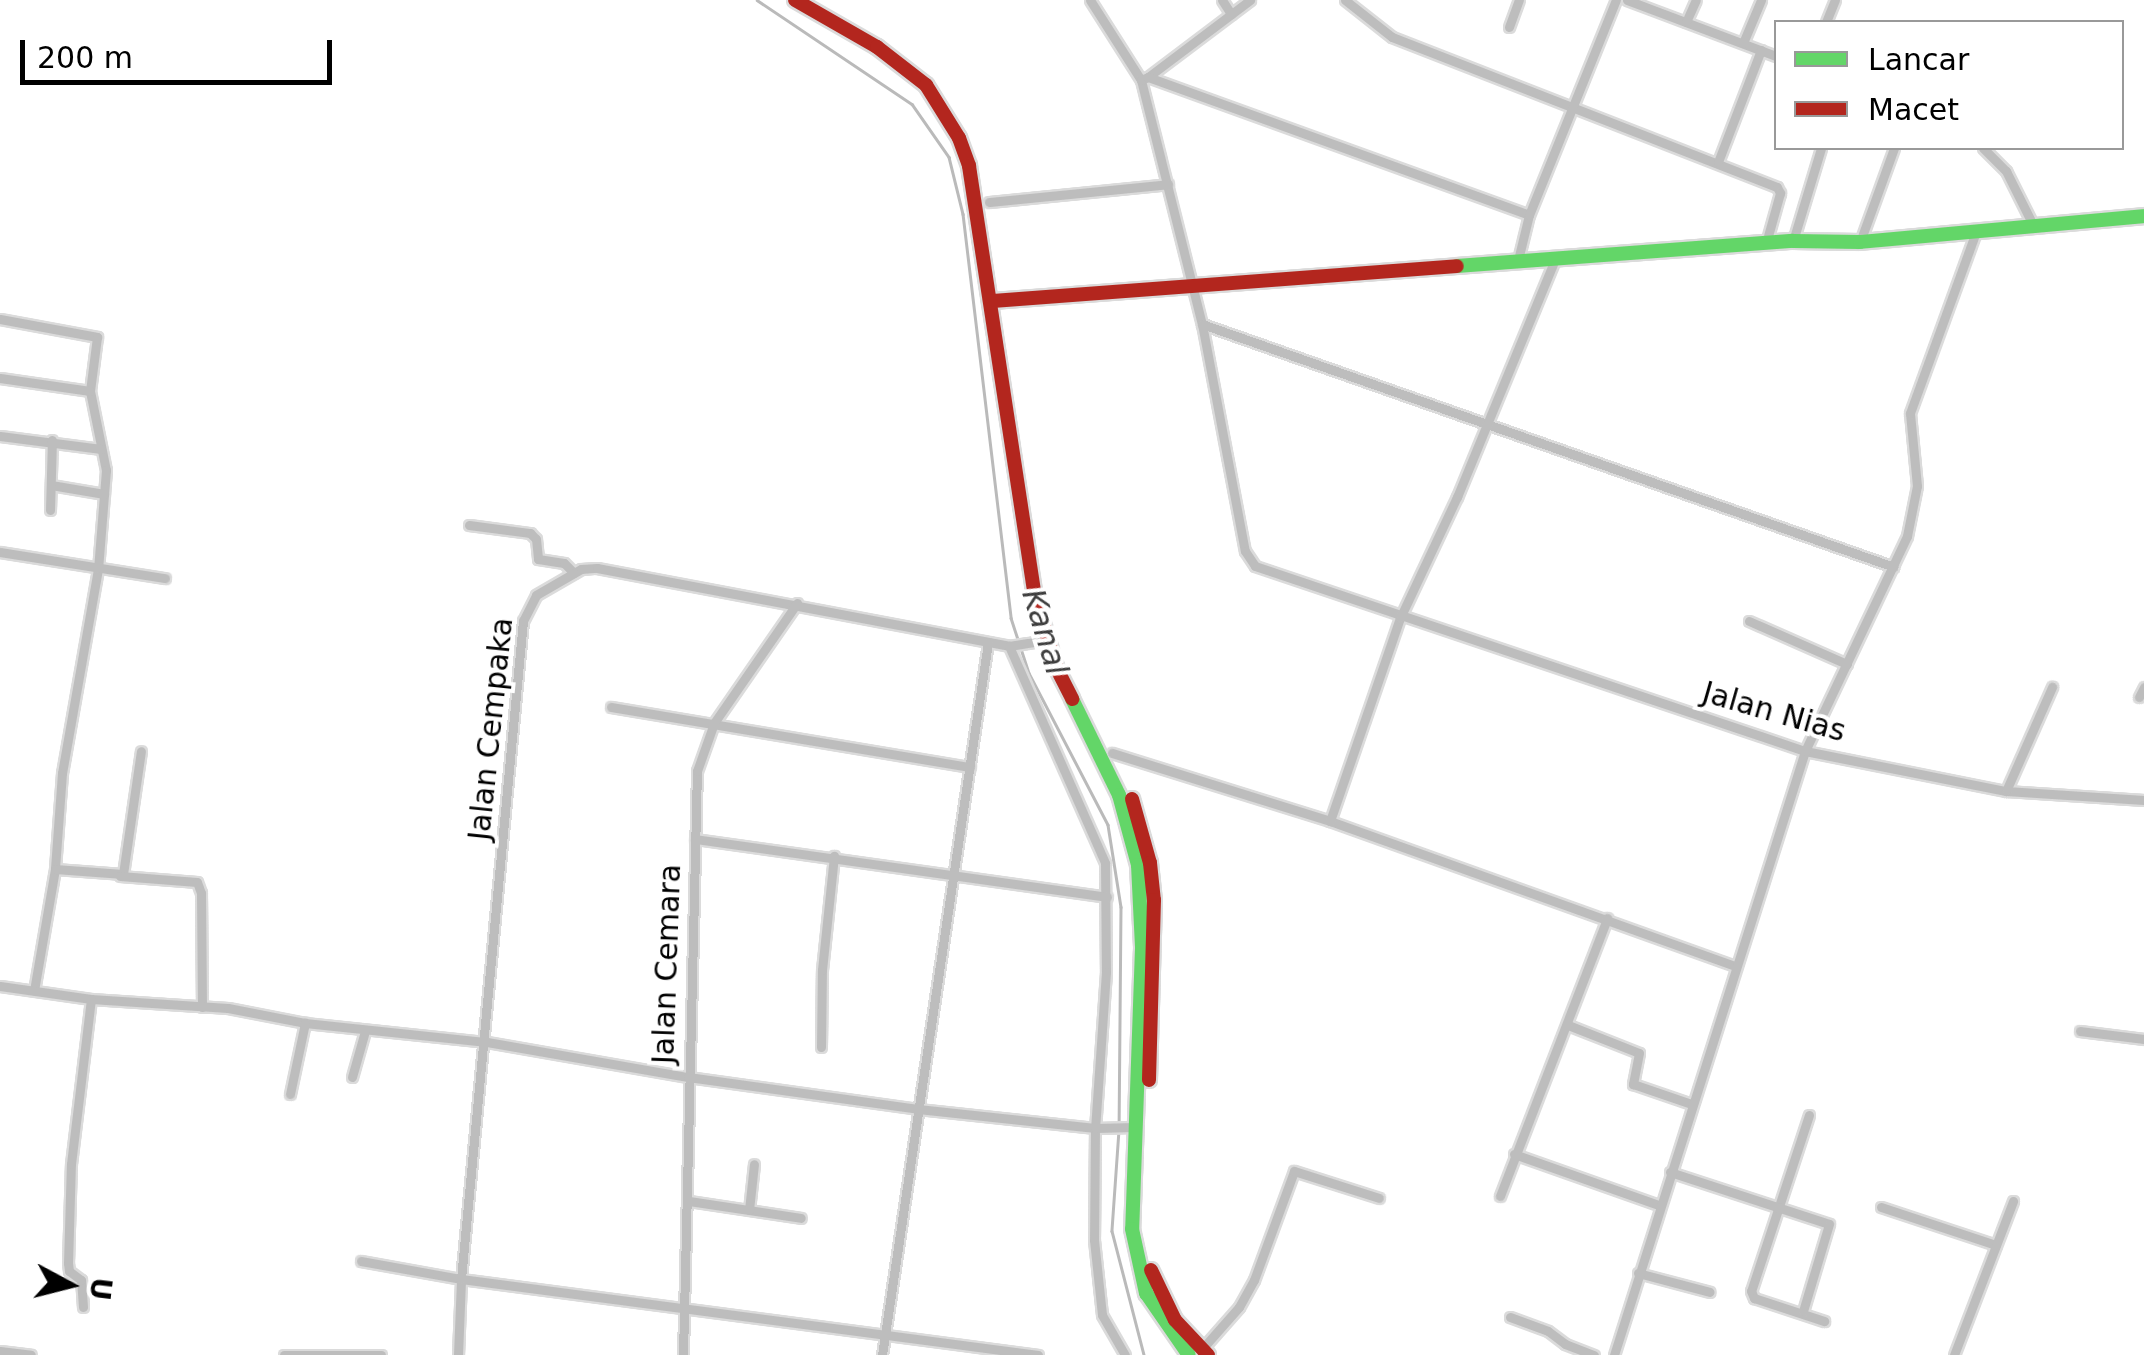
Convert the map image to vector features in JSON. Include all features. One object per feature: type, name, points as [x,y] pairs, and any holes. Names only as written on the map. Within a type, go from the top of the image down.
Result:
[{"type":"main road","points":[[808,2],[882,38],[933,78],[968,133],[989,202],[998,301],[1043,641],[1119,795],[1138,864],[1142,948],[1141,1190],[1148,1260],[1176,1320],[1200,1353]]},
{"type":"main road","points":[[808,2],[906,68],[944,110],[969,166],[998,301],[1044,592],[1065,664],[1112,752],[1143,828],[1150,863],[1155,948],[1143,1080],[1130,1127],[1136,1264],[1160,1318],[1200,1353]]},
{"type":"main road","points":[[998,301],[1793,241],[1860,242],[1976,232],[2032,222],[2144,216]]},
{"type":"street","points":[[1090,0],[1145,78],[1202,324],[1894,567]]},
{"type":"street","points":[[1222,0],[1231,14]]},
{"type":"street","points":[[1145,78],[1250,0]]},
{"type":"street","points":[[1345,0],[1392,37],[1718,162],[1780,190],[1766,243]]},
{"type":"street","points":[[1509,27],[1519,0]]},
{"type":"street","points":[[1518,260],[1530,214],[1616,0]]},
{"type":"street","points":[[1627,0],[1774,55]]},
{"type":"street","points":[[1686,22],[1696,0]]},
{"type":"street","points":[[1743,43],[1761,0]]},
{"type":"street","points":[[1718,162],[1762,50]]},
{"type":"street","points":[[1145,78],[1530,214]]},
{"type":"street","points":[[1793,241],[1820,150]]},
{"type":"street","points":[[1860,242],[1893,150]]},
{"type":"street","points":[[1985,150],[2006,171],[2032,222]]},
{"type":"street","points":[[989,202],[1168,184]]},
{"type":"street","points":[[1614,1355],[1805,751],[1894,567],[1915,510],[1916,468],[1910,438],[1914,393],[1976,232]]},
{"type":"street","points":[[1330,821],[1400,618],[1555,259]]},
{"type":"street","points":[[0,319],[96,336],[90,392],[106,470],[98,569],[62,773],[54,869],[34,990]]},
{"type":"street","name":"Jalan Nias","points":[[1202,324],[1244,552],[1252,563],[1400,618],[1805,751],[2006,791],[2144,800]]},
{"type":"street","points":[[0,378],[90,392]]},
{"type":"street","points":[[0,436],[100,449]]},
{"type":"street","points":[[50,510],[52,440]]},
{"type":"street","points":[[51,485],[104,494]]},
{"type":"street","points":[[469,525],[530,534],[536,539],[538,559],[564,564],[574,574],[597,568],[1013,646],[1043,641]]},
{"type":"street","points":[[0,552],[165,578]]},
{"type":"street","name":"Jalan Cempaka","points":[[458,1355],[460,1279],[486,1042],[523,621],[536,595],[574,574]]},
{"type":"street","name":"Jalan Cemara","points":[[683,1355],[698,771],[714,722],[797,604]]},
{"type":"street","points":[[1749,621],[1848,664]]},
{"type":"street","points":[[882,1355],[988,642]]},
{"type":"street","points":[[1013,646],[1101,850],[1107,897],[1097,1284],[1102,1315],[1125,1355]]},
{"type":"street","points":[[2006,791],[2052,687]]},
{"type":"street","points":[[611,708],[970,766]]},
{"type":"street","points":[[120,876],[126,866],[142,750]]},
{"type":"street","points":[[1112,752],[1330,821],[1734,966]]},
{"type":"street","points":[[696,839],[1107,897]]},
{"type":"street","points":[[821,1047],[822,970],[834,856]]},
{"type":"street","points":[[54,869],[197,882],[201,894],[202,1007]]},
{"type":"street","points":[[1500,1196],[1608,918]]},
{"type":"street","points":[[0,986],[486,1042],[688,1077],[918,1109],[1100,1128],[1130,1127]]},
{"type":"street","points":[[82,1307],[81,1280],[69,1270],[69,1216],[71,1164],[91,999]]},
{"type":"street","points":[[290,1094],[305,1023]]},
{"type":"street","points":[[1568,1025],[1639,1052],[1634,1085],[1691,1104]]},
{"type":"street","points":[[352,1078],[366,1030]]},
{"type":"street","points":[[2080,1031],[2144,1040]]},
{"type":"street","points":[[1809,1115],[1752,1294],[1824,1320]]},
{"type":"street","points":[[1514,1154],[1659,1205]]},
{"type":"street","points":[[748,1210],[754,1164]]},
{"type":"street","points":[[1200,1353],[1254,1280],[1294,1171],[1379,1198]]},
{"type":"street","points":[[1670,1172],[1830,1226],[1802,1311]]},
{"type":"street","points":[[689,1200],[801,1218]]},
{"type":"street","points":[[1954,1355],[2013,1201]]},
{"type":"street","points":[[1881,1207],[1996,1245]]},
{"type":"street","points":[[361,1260],[460,1279],[1038,1355]]},
{"type":"street","points":[[1638,1273],[1710,1292]]},
{"type":"street","points":[[1510,1318],[1548,1331],[1565,1344],[1594,1355]]},
{"type":"street","points":[[0,1351],[30,1355]]},
{"type":"street","points":[[284,1355],[381,1355]]},
{"type":"waterway","name":"Kanal","points":[[757,0],[912,104],[949,157],[963,214],[1011,618],[1029,673],[1108,825],[1121,907],[1119,1122]]},
{"type":"waterway","name":"Kanal","points":[[1119,1130],[1112,1231],[1144,1355]]},
{"type":"traffic: fast","points":[[1457,266],[1793,241],[1860,242],[2144,216]]},
{"type":"traffic: fast","points":[[1072,699],[1119,795],[1138,865],[1142,948],[1132,1229],[1146,1293],[1189,1355]]},
{"type":"traffic: jam","points":[[795,0],[877,47],[926,85],[959,138],[969,166],[1034,593],[1056,667],[1072,699]]},
{"type":"traffic: jam","points":[[993,301],[1457,266]]},
{"type":"traffic: jam","points":[[1132,799],[1150,863],[1154,900],[1149,1080]]},
{"type":"traffic: jam","points":[[1151,1270],[1175,1320],[1208,1355]]}]
